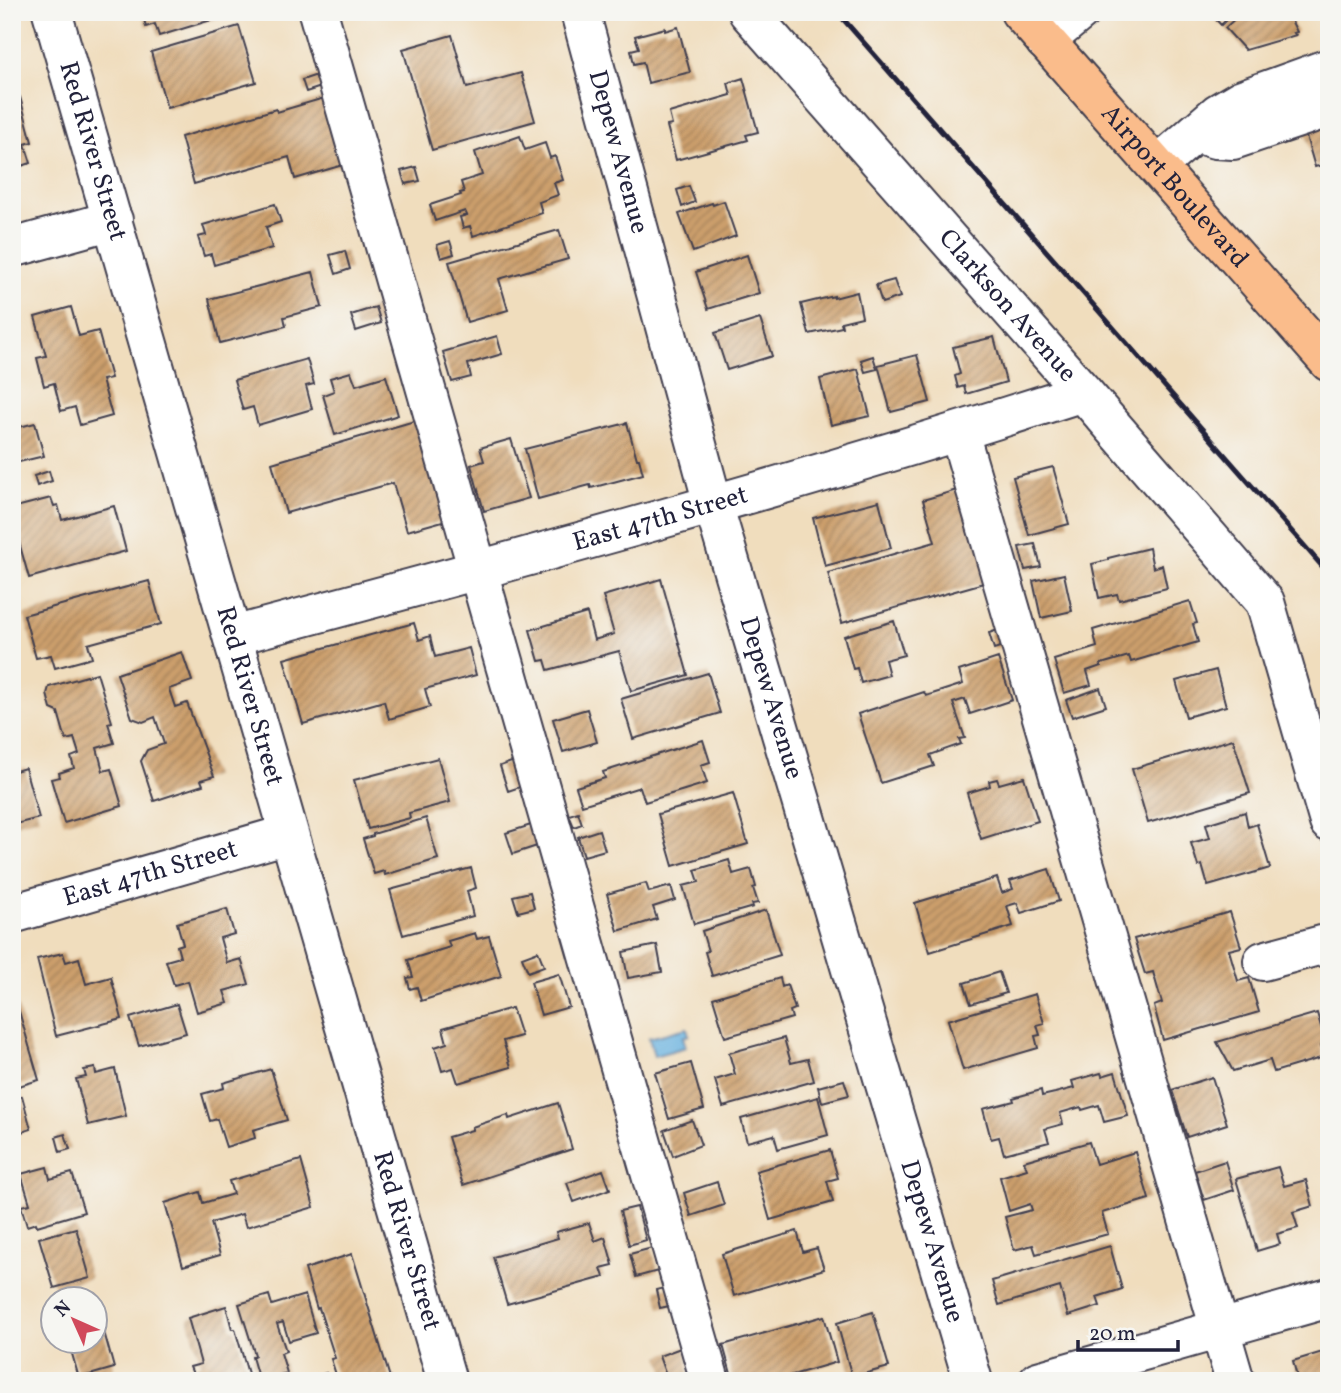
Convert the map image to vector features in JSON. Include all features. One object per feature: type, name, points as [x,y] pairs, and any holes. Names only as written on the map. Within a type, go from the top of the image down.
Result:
[{"type":"main road","name":"Airport Boulevard","points":[[1020,12],[1329,362]]},
{"type":"street","name":"Red River Street","points":[[52,12],[447,1381]]},
{"type":"street","points":[[318,12],[710,1381]]},
{"type":"street","name":"Depew Avenue","points":[[580,12],[713,504],[973,1381]]},
{"type":"street","name":"Clarkson Avenue","points":[[748,12],[1083,391],[1265,602],[1329,822]]},
{"type":"street","points":[[1045,41],[1080,12]]},
{"type":"street","points":[[1157,166],[1218,113],[1240,100],[1329,68]]},
{"type":"street","points":[[1195,133],[1215,139],[1233,140],[1325,109]]},
{"type":"street","points":[[12,248],[113,220]]},
{"type":"street","name":"East 47th Street","points":[[233,636],[713,504],[959,432],[1083,391]]},
{"type":"street","points":[[959,432],[1235,1381]]},
{"type":"street","name":"East 47th Street","points":[[12,914],[288,834]]},
{"type":"street","points":[[1263,961],[1329,943]]},
{"type":"street","points":[[1038,1381],[1329,1298]]},
{"type":"water","points":[[687,1028],[689,1035],[683,1037],[686,1047],[654,1056],[649,1038]]},
{"type":"building","points":[[142,12],[231,14],[159,36],[155,24],[146,27]]},
{"type":"building","points":[[1209,12],[1234,12],[1221,25]]},
{"type":"building","points":[[1242,12],[1274,12],[1281,20],[1289,16],[1296,35],[1245,50],[1225,28]]},
{"type":"building","points":[[239,26],[256,82],[167,108],[151,52]]},
{"type":"building","points":[[678,27],[690,72],[648,83],[643,62],[634,64],[631,50],[639,48],[635,36]]},
{"type":"building","points":[[452,35],[467,88],[521,73],[535,121],[432,150],[403,49]]},
{"type":"building","points":[[320,74],[324,86],[306,92],[302,80]]},
{"type":"building","points":[[743,78],[758,132],[746,135],[748,140],[676,160],[667,126],[672,125],[669,113],[731,95],[728,83]]},
{"type":"building","points":[[1329,96],[1329,163],[1315,167],[1303,126]]},
{"type":"building","points":[[20,97],[32,142],[25,144],[31,163],[12,169],[12,99]]},
{"type":"building","points":[[324,98],[343,165],[295,179],[289,157],[194,184],[181,137]]},
{"type":"building","points":[[520,136],[525,150],[545,143],[550,158],[555,156],[563,180],[554,183],[558,195],[539,202],[542,213],[473,236],[470,226],[463,228],[460,217],[467,215],[465,211],[435,221],[430,205],[461,195],[460,193],[464,192],[461,182],[482,175],[475,152]]},
{"type":"building","points":[[416,167],[420,181],[405,184],[401,171]]},
{"type":"building","points":[[689,186],[695,202],[682,207],[677,190]]},
{"type":"building","points":[[724,201],[736,236],[693,252],[679,214]]},
{"type":"building","points":[[275,204],[281,222],[266,227],[272,248],[214,265],[211,254],[204,256],[198,237],[206,235],[203,225]]},
{"type":"building","points":[[559,230],[568,259],[499,279],[508,310],[467,322],[449,262]]},
{"type":"building","points":[[450,241],[454,254],[441,258],[437,245]]},
{"type":"building","points":[[345,251],[350,269],[336,274],[330,255]]},
{"type":"building","points":[[747,255],[759,293],[708,309],[696,272]]},
{"type":"building","points":[[313,272],[322,307],[284,317],[286,326],[220,343],[209,299]]},
{"type":"building","points":[[894,280],[900,297],[882,303],[876,285]]},
{"type":"building","points":[[857,292],[862,317],[841,322],[842,327],[809,334],[801,304]]},
{"type":"building","points":[[71,307],[79,336],[98,331],[111,378],[102,380],[112,416],[80,425],[75,407],[61,411],[54,383],[44,386],[37,358],[46,356],[35,317]]},
{"type":"building","points":[[376,307],[381,323],[356,331],[351,315]]},
{"type":"building","points":[[760,319],[772,356],[727,370],[715,333]]},
{"type":"building","points":[[497,336],[502,354],[468,364],[471,377],[452,382],[443,352]]},
{"type":"building","points":[[994,337],[1006,382],[966,394],[964,386],[958,388],[955,376],[960,374],[953,347]]},
{"type":"building","points":[[917,355],[930,402],[891,412],[878,365]]},
{"type":"building","points":[[873,356],[877,369],[865,372],[861,360]]},
{"type":"building","points":[[307,359],[314,384],[306,386],[312,409],[258,425],[253,407],[243,410],[234,380]]},
{"type":"building","points":[[858,369],[870,416],[831,425],[820,379]]},
{"type":"building","points":[[351,372],[356,385],[386,376],[398,415],[335,435],[323,395],[334,391],[330,378]]},
{"type":"building","points":[[428,417],[457,517],[407,531],[393,483],[286,513],[272,463]]},
{"type":"building","points":[[35,423],[44,456],[19,462],[12,429]]},
{"type":"building","points":[[627,423],[643,474],[538,499],[525,449]]},
{"type":"building","points":[[511,439],[529,498],[484,511],[471,465],[484,461],[480,448]]},
{"type":"building","points":[[1053,467],[1069,524],[1029,535],[1013,477]]},
{"type":"building","points":[[49,471],[52,481],[37,486],[34,476]]},
{"type":"building","points":[[967,487],[994,580],[842,623],[828,573],[935,542],[923,500]]},
{"type":"building","points":[[51,498],[54,506],[58,505],[62,520],[114,506],[126,551],[29,578],[12,517],[12,508]]},
{"type":"building","points":[[879,501],[891,548],[825,566],[813,518]]},
{"type":"building","points":[[1035,544],[1041,567],[1025,570],[1019,547]]},
{"type":"building","points":[[1149,548],[1153,568],[1162,565],[1167,588],[1119,600],[1117,594],[1099,598],[1092,564]]},
{"type":"building","points":[[1064,574],[1072,611],[1041,618],[1033,581]]},
{"type":"building","points":[[661,579],[688,675],[631,691],[619,651],[548,670],[545,660],[539,661],[530,630],[587,613],[594,640],[614,634],[603,596]]},
{"type":"building","points":[[149,581],[161,624],[88,644],[92,658],[55,668],[51,655],[36,658],[24,615]]},
{"type":"building","points":[[1190,601],[1197,623],[1193,624],[1198,642],[1131,662],[1129,656],[1101,664],[1087,671],[1091,685],[1064,693],[1054,660],[1097,647],[1093,630]]},
{"type":"building","points":[[894,621],[904,655],[885,660],[889,675],[861,683],[857,668],[853,669],[844,636]]},
{"type":"building","points":[[414,623],[419,640],[430,636],[435,657],[469,648],[476,675],[425,689],[430,707],[389,719],[384,701],[303,724],[284,659]]},
{"type":"building","points":[[1001,629],[1006,645],[994,649],[989,633]]},
{"type":"building","points":[[182,652],[192,681],[169,689],[175,707],[187,703],[214,776],[201,780],[203,785],[154,801],[141,761],[147,750],[164,744],[155,717],[143,722],[132,718],[117,674]]},
{"type":"building","points":[[998,658],[1012,700],[970,714],[965,699],[953,703],[965,738],[959,739],[961,744],[930,755],[934,766],[881,783],[858,714],[924,692],[926,696],[963,684],[959,671]]},
{"type":"building","points":[[1216,670],[1226,706],[1186,717],[1176,681]]},
{"type":"building","points":[[97,673],[112,722],[108,723],[114,743],[97,748],[103,771],[111,769],[122,806],[64,823],[51,779],[74,768],[71,757],[79,754],[74,738],[66,740],[58,712],[51,709],[47,694],[49,687]]},
{"type":"building","points":[[708,673],[720,713],[633,739],[621,699]]},
{"type":"building","points":[[1100,688],[1106,706],[1072,717],[1066,700]]},
{"type":"building","points":[[587,709],[597,742],[563,752],[553,719]]},
{"type":"building","points":[[1233,739],[1250,793],[1148,823],[1132,769]]},
{"type":"building","points":[[703,740],[710,762],[701,765],[707,783],[645,802],[640,787],[582,805],[576,787],[605,778],[603,772]]},
{"type":"building","points":[[438,758],[450,802],[409,813],[410,818],[368,829],[354,780]]},
{"type":"building","points":[[517,760],[526,785],[508,791],[500,766]]},
{"type":"building","points":[[25,768],[39,818],[12,825],[12,772]]},
{"type":"building","points":[[1024,777],[1038,821],[981,839],[967,793],[990,786],[989,781],[997,779],[999,784]]},
{"type":"building","points":[[733,793],[748,844],[673,866],[658,814]]},
{"type":"building","points":[[578,812],[582,824],[574,827],[569,815]]},
{"type":"building","points":[[1245,812],[1248,827],[1257,824],[1270,868],[1208,886],[1202,865],[1198,866],[1191,843],[1210,838],[1206,824]]},
{"type":"building","points":[[426,818],[438,859],[385,875],[384,871],[374,874],[363,839]]},
{"type":"building","points":[[534,824],[540,845],[513,854],[506,833]]},
{"type":"building","points":[[599,830],[605,850],[584,856],[578,837]]},
{"type":"building","points":[[729,860],[733,874],[751,869],[758,903],[752,904],[753,907],[694,924],[683,886],[699,882],[695,870]]},
{"type":"building","points":[[471,868],[476,888],[467,891],[473,916],[403,935],[390,890]]},
{"type":"building","points":[[1049,869],[1059,901],[1021,913],[1017,903],[1007,906],[1013,926],[930,952],[915,903],[997,878],[1002,893],[1013,889],[1010,881]]},
{"type":"building","points":[[646,883],[649,892],[671,886],[675,900],[653,907],[657,919],[618,931],[607,894]]},
{"type":"building","points":[[530,892],[534,908],[518,912],[513,896]]},
{"type":"building","points":[[227,909],[234,934],[220,938],[227,963],[241,959],[249,984],[224,991],[228,1003],[197,1012],[188,981],[174,985],[166,961],[180,957],[177,946],[183,944],[177,923]]},
{"type":"building","points":[[766,910],[780,955],[712,976],[702,931]]},
{"type":"building","points":[[1230,912],[1241,947],[1229,950],[1238,981],[1249,978],[1259,1012],[1163,1040],[1154,1006],[1162,1003],[1153,972],[1145,974],[1134,939]]},
{"type":"building","points":[[475,933],[477,939],[489,936],[501,976],[421,1001],[417,987],[410,989],[407,978],[413,977],[408,960],[450,947],[448,941]]},
{"type":"building","points":[[657,945],[662,972],[628,978],[623,952]]},
{"type":"building","points":[[538,951],[544,966],[528,972],[522,957]]},
{"type":"building","points":[[63,953],[66,962],[79,958],[86,984],[111,977],[122,1019],[56,1036],[37,959]]},
{"type":"building","points":[[999,972],[1006,993],[971,1004],[964,983]]},
{"type":"building","points":[[559,974],[569,1007],[541,1015],[531,982]]},
{"type":"building","points":[[780,978],[782,987],[787,985],[795,1009],[790,1011],[792,1018],[725,1037],[713,998]]},
{"type":"building","points":[[12,994],[39,1080],[12,1088]]},
{"type":"building","points":[[1035,994],[1044,1023],[1037,1025],[1040,1035],[1035,1036],[1038,1048],[963,1070],[948,1020]]},
{"type":"building","points":[[177,1004],[186,1033],[139,1046],[130,1018]]},
{"type":"building","points":[[512,1008],[521,1036],[503,1041],[511,1067],[458,1083],[453,1068],[442,1071],[435,1047],[447,1043],[443,1028]]},
{"type":"building","points":[[1317,1013],[1326,1044],[1321,1046],[1324,1057],[1274,1072],[1270,1060],[1233,1071],[1217,1042]]},
{"type":"building","points":[[784,1038],[791,1063],[808,1059],[814,1081],[723,1107],[715,1080],[735,1074],[729,1053]]},
{"type":"building","points":[[691,1063],[704,1109],[669,1119],[655,1073]]},
{"type":"building","points":[[95,1068],[96,1074],[115,1069],[126,1116],[88,1125],[76,1079],[86,1077],[84,1070]]},
{"type":"building","points":[[271,1069],[287,1120],[253,1130],[255,1138],[226,1147],[217,1119],[210,1121],[202,1094],[224,1088],[223,1083]]},
{"type":"building","points":[[1115,1072],[1128,1116],[1104,1122],[1099,1105],[1060,1113],[1063,1124],[1045,1129],[1049,1142],[1004,1154],[999,1137],[991,1139],[983,1109],[1041,1090],[1042,1096],[1074,1088],[1072,1081]]},
{"type":"building","points":[[1212,1077],[1227,1124],[1187,1137],[1172,1090]]},
{"type":"building","points":[[844,1080],[849,1095],[822,1102],[818,1087]]},
{"type":"building","points":[[22,1096],[31,1129],[12,1135],[12,1099]]},
{"type":"building","points":[[818,1097],[828,1135],[778,1149],[774,1135],[747,1142],[741,1119]]},
{"type":"building","points":[[558,1103],[572,1149],[463,1185],[448,1137],[508,1115],[509,1119]]},
{"type":"building","points":[[692,1120],[701,1145],[673,1156],[664,1130]]},
{"type":"building","points":[[65,1134],[70,1149],[60,1152],[56,1137]]},
{"type":"building","points":[[1089,1142],[1096,1164],[1135,1152],[1149,1199],[1102,1213],[1108,1234],[1036,1254],[1033,1245],[1014,1250],[1005,1217],[1032,1210],[1030,1204],[1009,1211],[1000,1177],[1027,1169],[1024,1161]]},
{"type":"building","points":[[830,1150],[838,1178],[827,1181],[833,1202],[770,1220],[756,1171]]},
{"type":"building","points":[[301,1160],[314,1207],[246,1227],[242,1214],[211,1223],[220,1255],[183,1266],[165,1203],[200,1192],[203,1203],[233,1194],[229,1181]]},
{"type":"building","points":[[1225,1161],[1234,1190],[1204,1200],[1195,1171]]},
{"type":"building","points":[[47,1167],[50,1179],[72,1173],[84,1212],[37,1226],[36,1223],[27,1226],[21,1206],[30,1204],[21,1174]]},
{"type":"building","points":[[1278,1167],[1284,1186],[1306,1180],[1313,1206],[1293,1212],[1298,1228],[1277,1234],[1280,1244],[1257,1251],[1236,1179]]},
{"type":"building","points":[[603,1170],[610,1189],[574,1202],[567,1183]]},
{"type":"building","points":[[717,1182],[724,1205],[691,1216],[684,1193]]},
{"type":"building","points":[[637,1207],[646,1240],[629,1245],[620,1211]]},
{"type":"building","points":[[589,1223],[595,1241],[605,1237],[613,1265],[601,1268],[604,1277],[507,1304],[493,1257],[558,1238],[556,1232]]},
{"type":"building","points":[[76,1228],[90,1278],[68,1284],[53,1284],[39,1238]]},
{"type":"building","points":[[797,1231],[803,1252],[817,1248],[824,1269],[734,1296],[722,1254]]},
{"type":"building","points":[[1110,1246],[1122,1289],[1097,1297],[1100,1306],[1068,1316],[1060,1287],[999,1305],[992,1281]]},
{"type":"building","points":[[652,1248],[658,1271],[636,1277],[630,1254]]},
{"type":"building","points":[[352,1254],[391,1381],[359,1381],[358,1378],[338,1381],[331,1359],[335,1358],[305,1269]]},
{"type":"building","points":[[669,1287],[674,1305],[660,1308],[656,1290]]},
{"type":"building","points":[[269,1295],[272,1305],[305,1295],[316,1333],[289,1341],[283,1322],[277,1324],[286,1351],[281,1353],[287,1373],[259,1381],[252,1357],[255,1355],[239,1304]]},
{"type":"building","points":[[226,1306],[249,1377],[251,1376],[253,1381],[196,1381],[190,1367],[201,1364],[188,1318]]},
{"type":"building","points":[[873,1312],[889,1367],[852,1377],[837,1323]]},
{"type":"building","points":[[824,1316],[837,1362],[772,1381],[733,1381],[723,1345]]},
{"type":"building","points":[[108,1346],[114,1368],[79,1378],[72,1354],[108,1354]]},
{"type":"building","points":[[686,1346],[690,1381],[668,1381],[659,1356]]},
{"type":"building","points":[[1329,1350],[1329,1381],[1298,1381],[1293,1361]]},
{"type":"building","points":[[326,1373],[328,1381],[302,1381],[302,1380]]},
{"type":"railway","points":[[837,12],[1329,574]]}]
